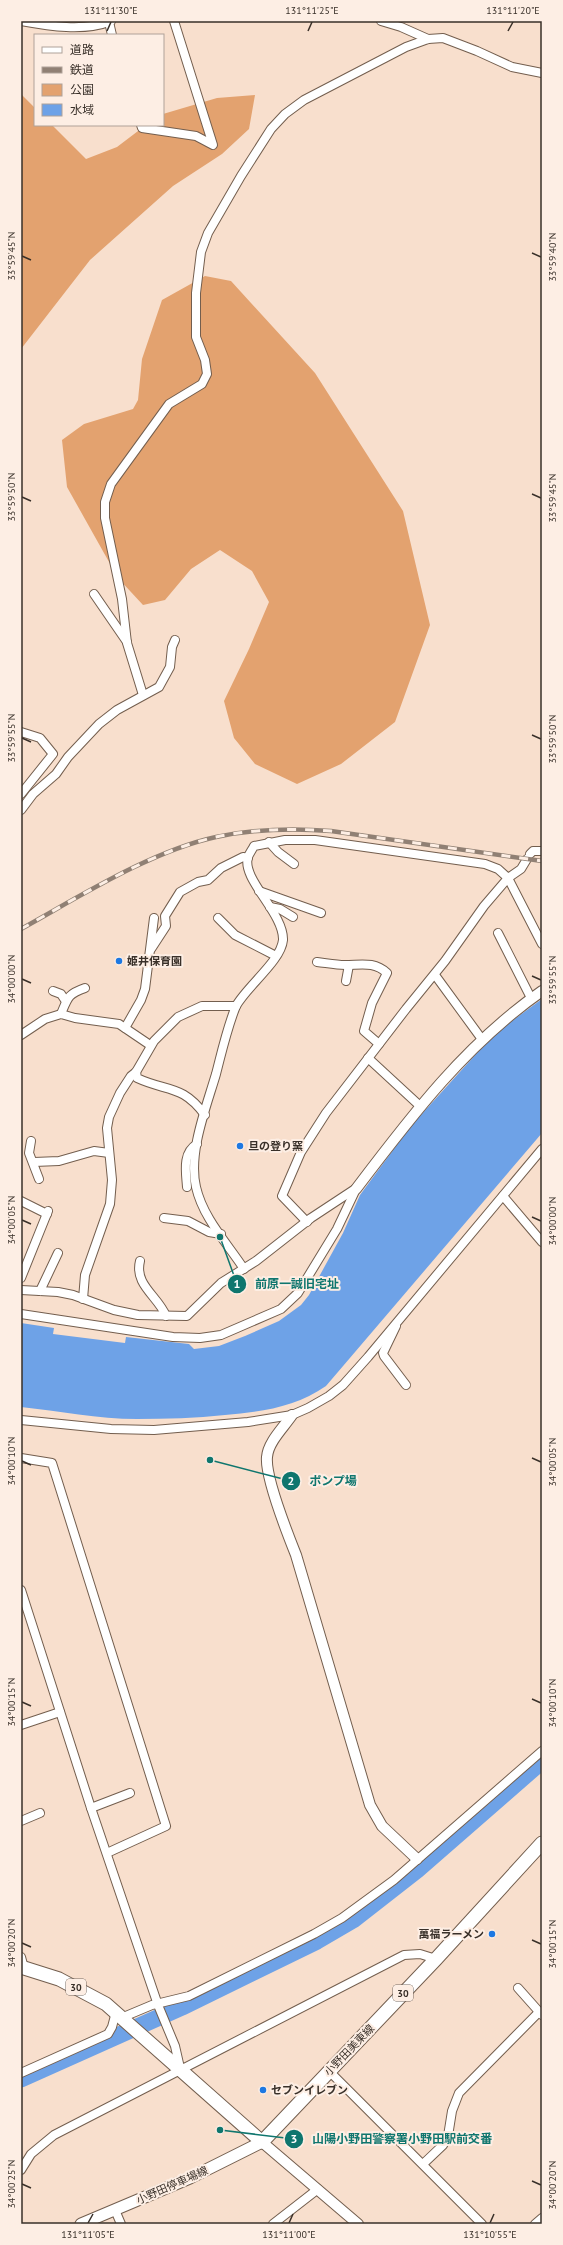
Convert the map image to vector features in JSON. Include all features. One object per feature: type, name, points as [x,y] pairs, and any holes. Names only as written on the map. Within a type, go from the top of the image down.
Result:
[{"type":"main road","name":"小野田美東線","points":[[262,2142],[436,1959],[542,1843]]},
{"type":"main road","name":"30","points":[[22,1964],[76,1987],[120,2016],[262,2142]]},
{"type":"main road","name":"小野田停車場線","points":[[81,2224],[190,2178],[262,2142]]},
{"type":"street","points":[[21,21],[78,27],[110,22],[112,34]]},
{"type":"street","points":[[141,126],[142,128],[196,136],[212,145],[174,21]]},
{"type":"street","points":[[381,21],[401,27],[428,39]]},
{"type":"street","points":[[143,695],[127,643],[122,599],[106,518],[105,502],[111,484],[169,404],[202,384],[207,374],[205,360],[196,337],[196,293],[201,252],[208,233],[271,129],[285,114],[311,97],[406,47],[428,39],[443,38],[478,51],[512,67],[542,73]]},
{"type":"street","points":[[94,594],[127,643]]},
{"type":"street","points":[[21,810],[99,724],[143,695],[159,687],[166,677],[170,667],[172,647],[175,640]]},
{"type":"street","points":[[21,732],[40,738],[53,754],[21,794]]},
{"type":"street","points":[[244,1268],[210,1220],[196,1187],[194,1163],[197,1144],[236,1006],[242,994],[276,956],[283,940],[282,932],[270,907],[259,891],[247,868],[248,858],[254,846],[285,840],[315,840],[466,861],[498,869],[508,878],[542,944]]},
{"type":"street","points":[[269,842],[278,852],[294,864]]},
{"type":"street","points":[[307,1222],[282,1196],[301,1152],[326,1113],[435,975],[484,906],[508,878],[520,869],[533,851],[542,851]]},
{"type":"street","points":[[151,948],[166,926],[165,916],[180,892],[198,882],[208,880],[221,868],[243,857],[248,858]]},
{"type":"street","points":[[259,891],[321,913]]},
{"type":"street","points":[[270,907],[280,909],[293,917]]},
{"type":"street","points":[[125,1028],[141,1000],[151,948],[154,918]]},
{"type":"street","points":[[218,918],[234,935],[276,956]]},
{"type":"street","points":[[498,933],[531,998]]},
{"type":"street","points":[[317,962],[370,964],[381,968],[387,973],[372,1003],[364,1031],[379,1044]]},
{"type":"street","points":[[346,981],[349,964]]},
{"type":"street","points":[[435,975],[482,1038]]},
{"type":"street","points":[[61,1014],[66,1000],[72,992],[85,988]]},
{"type":"street","points":[[21,1314],[172,1337],[200,1338],[220,1335],[281,1309],[298,1293],[337,1230],[356,1189],[420,1106],[482,1038],[542,990]]},
{"type":"street","points":[[53,991],[61,994],[66,1000]]},
{"type":"street","points":[[83,1300],[85,1275],[110,1204],[112,1180],[107,1140],[109,1117],[120,1093],[131,1076],[136,1072],[150,1045],[167,1026],[178,1017],[190,1010],[202,1006],[236,1006]]},
{"type":"street","points":[[21,1035],[45,1018],[61,1014],[75,1018],[119,1024],[150,1045]]},
{"type":"street","points":[[368,1058],[420,1106]]},
{"type":"street","points":[[136,1072],[137,1078],[148,1083],[174,1089],[195,1101],[205,1115]]},
{"type":"street","points":[[31,1141],[25,1150],[34,1162],[40,1179]]},
{"type":"street","points":[[186,1187],[187,1156],[191,1148],[197,1144]]},
{"type":"street","points":[[21,1420],[111,1429],[154,1430],[248,1422],[292,1415],[321,1402],[343,1385],[542,1149]]},
{"type":"street","points":[[34,1162],[58,1161],[94,1151],[109,1153]]},
{"type":"street","points":[[21,1290],[58,1292],[132,1314],[187,1316],[221,1283],[244,1268],[311,1218],[356,1189]]},
{"type":"street","points":[[503,1196],[542,1242]]},
{"type":"street","points":[[21,1201],[48,1212],[21,1278]]},
{"type":"street","points":[[164,1218],[188,1221],[209,1232],[221,1234]]},
{"type":"street","points":[[40,1291],[58,1253]]},
{"type":"street","points":[[140,1261],[138,1268],[140,1281],[158,1301],[166,1316]]},
{"type":"street","points":[[396,1324],[395,1332],[383,1353],[406,1385]]},
{"type":"street","points":[[292,1415],[272,1444],[267,1457],[268,1469],[296,1555],[370,1805],[382,1826],[417,1859]]},
{"type":"street","points":[[21,1458],[52,1463],[166,1826],[107,1853]]},
{"type":"street","points":[[21,1590],[91,1808],[159,2007],[175,2046],[180,2069]]},
{"type":"street","points":[[21,1725],[60,1712]]},
{"type":"street","points":[[21,2073],[108,2034],[120,2016],[152,2005],[159,2007],[189,1996],[314,1934],[342,1918],[394,1880],[542,1751]]},
{"type":"street","points":[[91,1808],[130,1792]]},
{"type":"street","points":[[21,1821],[40,1813]]},
{"type":"street","points":[[21,2170],[31,2154],[54,2135],[404,1955],[420,1954],[436,1959]]},
{"type":"street","points":[[423,2164],[443,2144],[448,2136],[452,2111],[459,2093],[540,2013],[518,1988]]},
{"type":"street","points":[[329,2071],[482,2224]]},
{"type":"street","points":[[262,2142],[358,2224]]},
{"type":"street","points":[[273,2224],[318,2189]]},
{"type":"street","points":[[115,2210],[121,2224]]},
{"type":"street","points":[[535,2224],[542,2218]]},
{"type":"green space","points":[[21,94],[34,107],[34,126],[53,126],[86,159],[117,147],[145,126],[164,126],[164,114],[217,98],[255,95],[249,129],[222,154],[173,186],[90,260],[21,349]]},
{"type":"green space","points":[[205,276],[231,281],[315,373],[403,511],[430,625],[395,722],[341,764],[297,784],[255,764],[234,738],[224,701],[249,649],[269,602],[252,571],[220,550],[191,569],[165,600],[143,605],[118,578],[67,487],[62,440],[84,424],[133,409],[138,400],[142,359],[162,300]]},
{"type":"water","points":[[542,999],[542,1133],[326,1386],[303,1399],[290,1404],[252,1412],[203,1417],[122,1419],[21,1407],[21,1323],[54,1328],[53,1334],[125,1343],[126,1337],[189,1344],[194,1349],[219,1346],[245,1336],[279,1321],[301,1305],[309,1295],[343,1233],[360,1195],[410,1127],[477,1053],[501,1029]]},
{"type":"waterway","points":[[21,2079],[182,2007],[317,1941],[353,1920],[417,1870],[542,1761]]},
{"type":"railway","points":[[21,929],[116,876],[166,853],[216,837],[245,832],[287,829],[331,831],[542,861]]},
{"type":"place","name":"姫井保育園","points":[[119,961]]},
{"type":"place","name":"旦の登り窯","points":[[240,1146]]},
{"type":"place","name":"前原一誠旧宅址","points":[[220,1237]]},
{"type":"place","name":"ポンプ場","points":[[210,1460]]},
{"type":"place","name":"萬福ラーメン","points":[[492,1934]]},
{"type":"place","name":"セブンイレブン","points":[[263,2090]]},
{"type":"place","name":"山陽小野田警察署小野田駅前交番","points":[[220,2130]]}]
